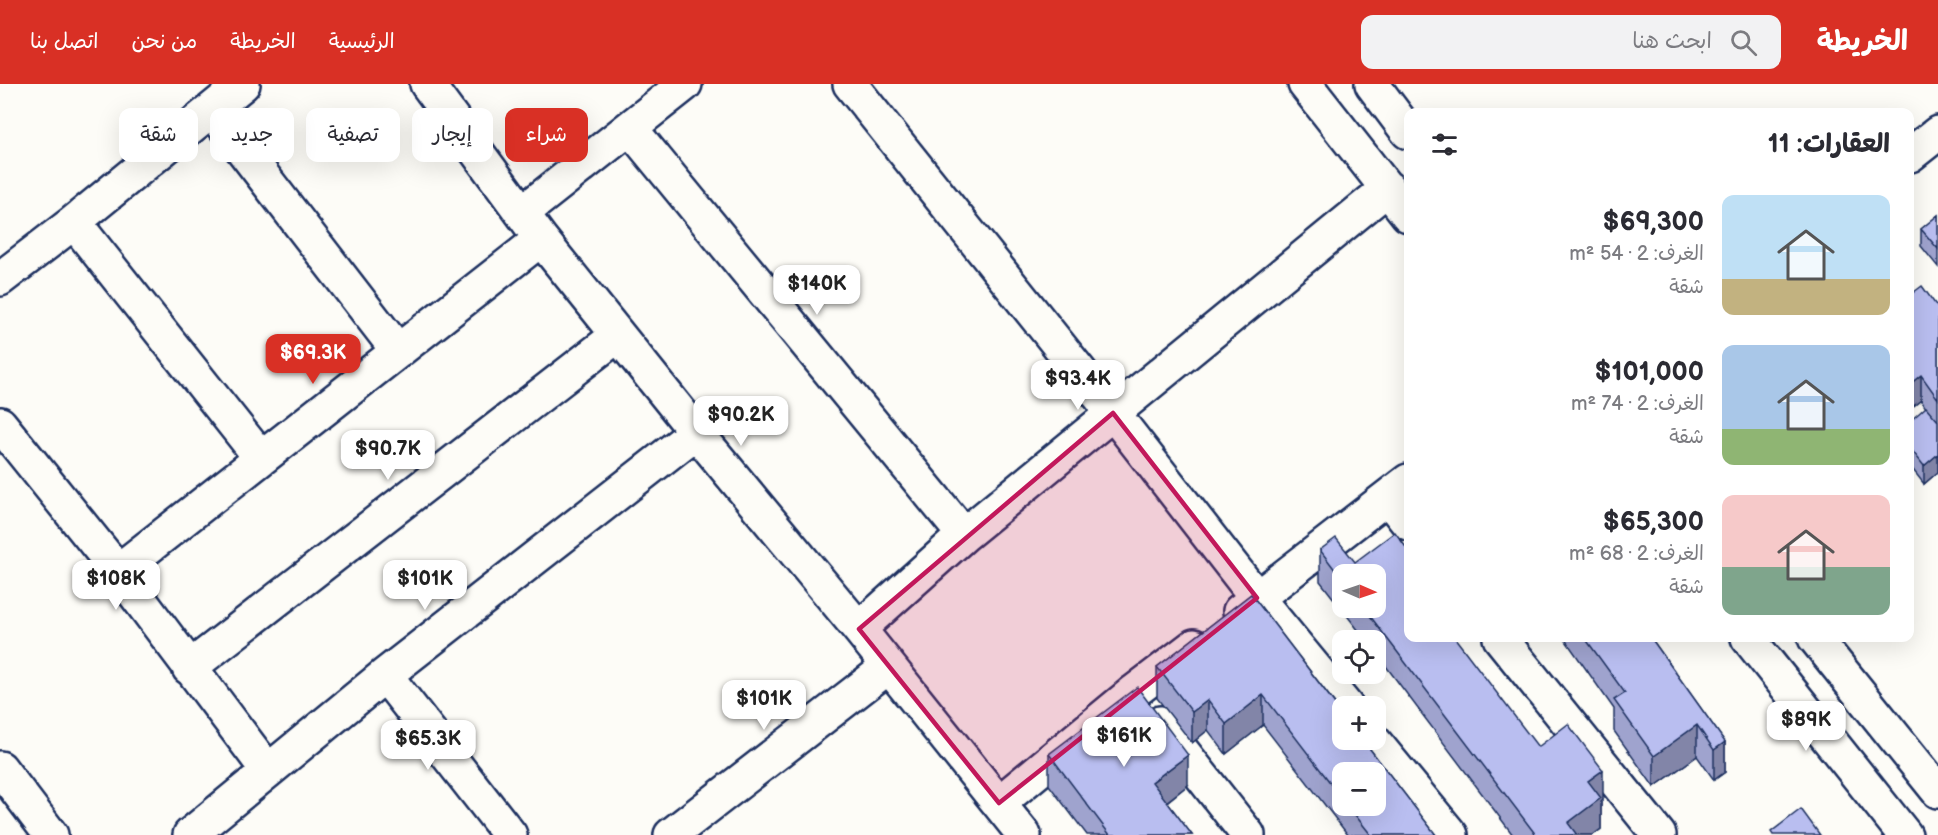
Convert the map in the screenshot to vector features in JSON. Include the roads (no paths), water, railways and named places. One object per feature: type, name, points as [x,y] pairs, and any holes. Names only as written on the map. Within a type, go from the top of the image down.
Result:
[{"type":"street","points":[[214,108],[243,84]]},
{"type":"street","points":[[427,84],[541,239],[1024,835]]},
{"type":"street","points":[[522,213],[684,84]]},
{"type":"street","points":[[850,84],[1113,413],[1257,598],[1338,696]]},
{"type":"street","points":[[1305,84],[1404,210]]},
{"type":"street","points":[[1372,84],[1404,127]]},
{"type":"street","points":[[0,279],[210,112]]},
{"type":"street","points":[[630,128],[964,535]]},
{"type":"street","points":[[1914,152],[1938,133]]},
{"type":"street","points":[[252,162],[398,351]]},
{"type":"street","points":[[859,629],[964,535],[1388,188]]},
{"type":"street","points":[[74,222],[261,458]]},
{"type":"street","points":[[118,571],[541,239]]},
{"type":"street","points":[[189,668],[618,335]]},
{"type":"street","points":[[0,424],[118,571],[268,771]]},
{"type":"street","points":[[190,835],[385,675],[696,432]]},
{"type":"street","points":[[999,803],[1135,691],[1398,489],[1404,509]]},
{"type":"street","points":[[1503,642],[1659,835]]},
{"type":"street","points":[[1751,642],[1905,835]]},
{"type":"street","points":[[1818,642],[1938,792]]},
{"type":"street","points":[[671,835],[888,667]]},
{"type":"street","points":[[385,675],[510,835]]},
{"type":"street","points":[[1135,691],[1248,835]]},
{"type":"street","points":[[1381,750],[1451,835]]},
{"type":"street","points":[[0,768],[51,835]]}]
